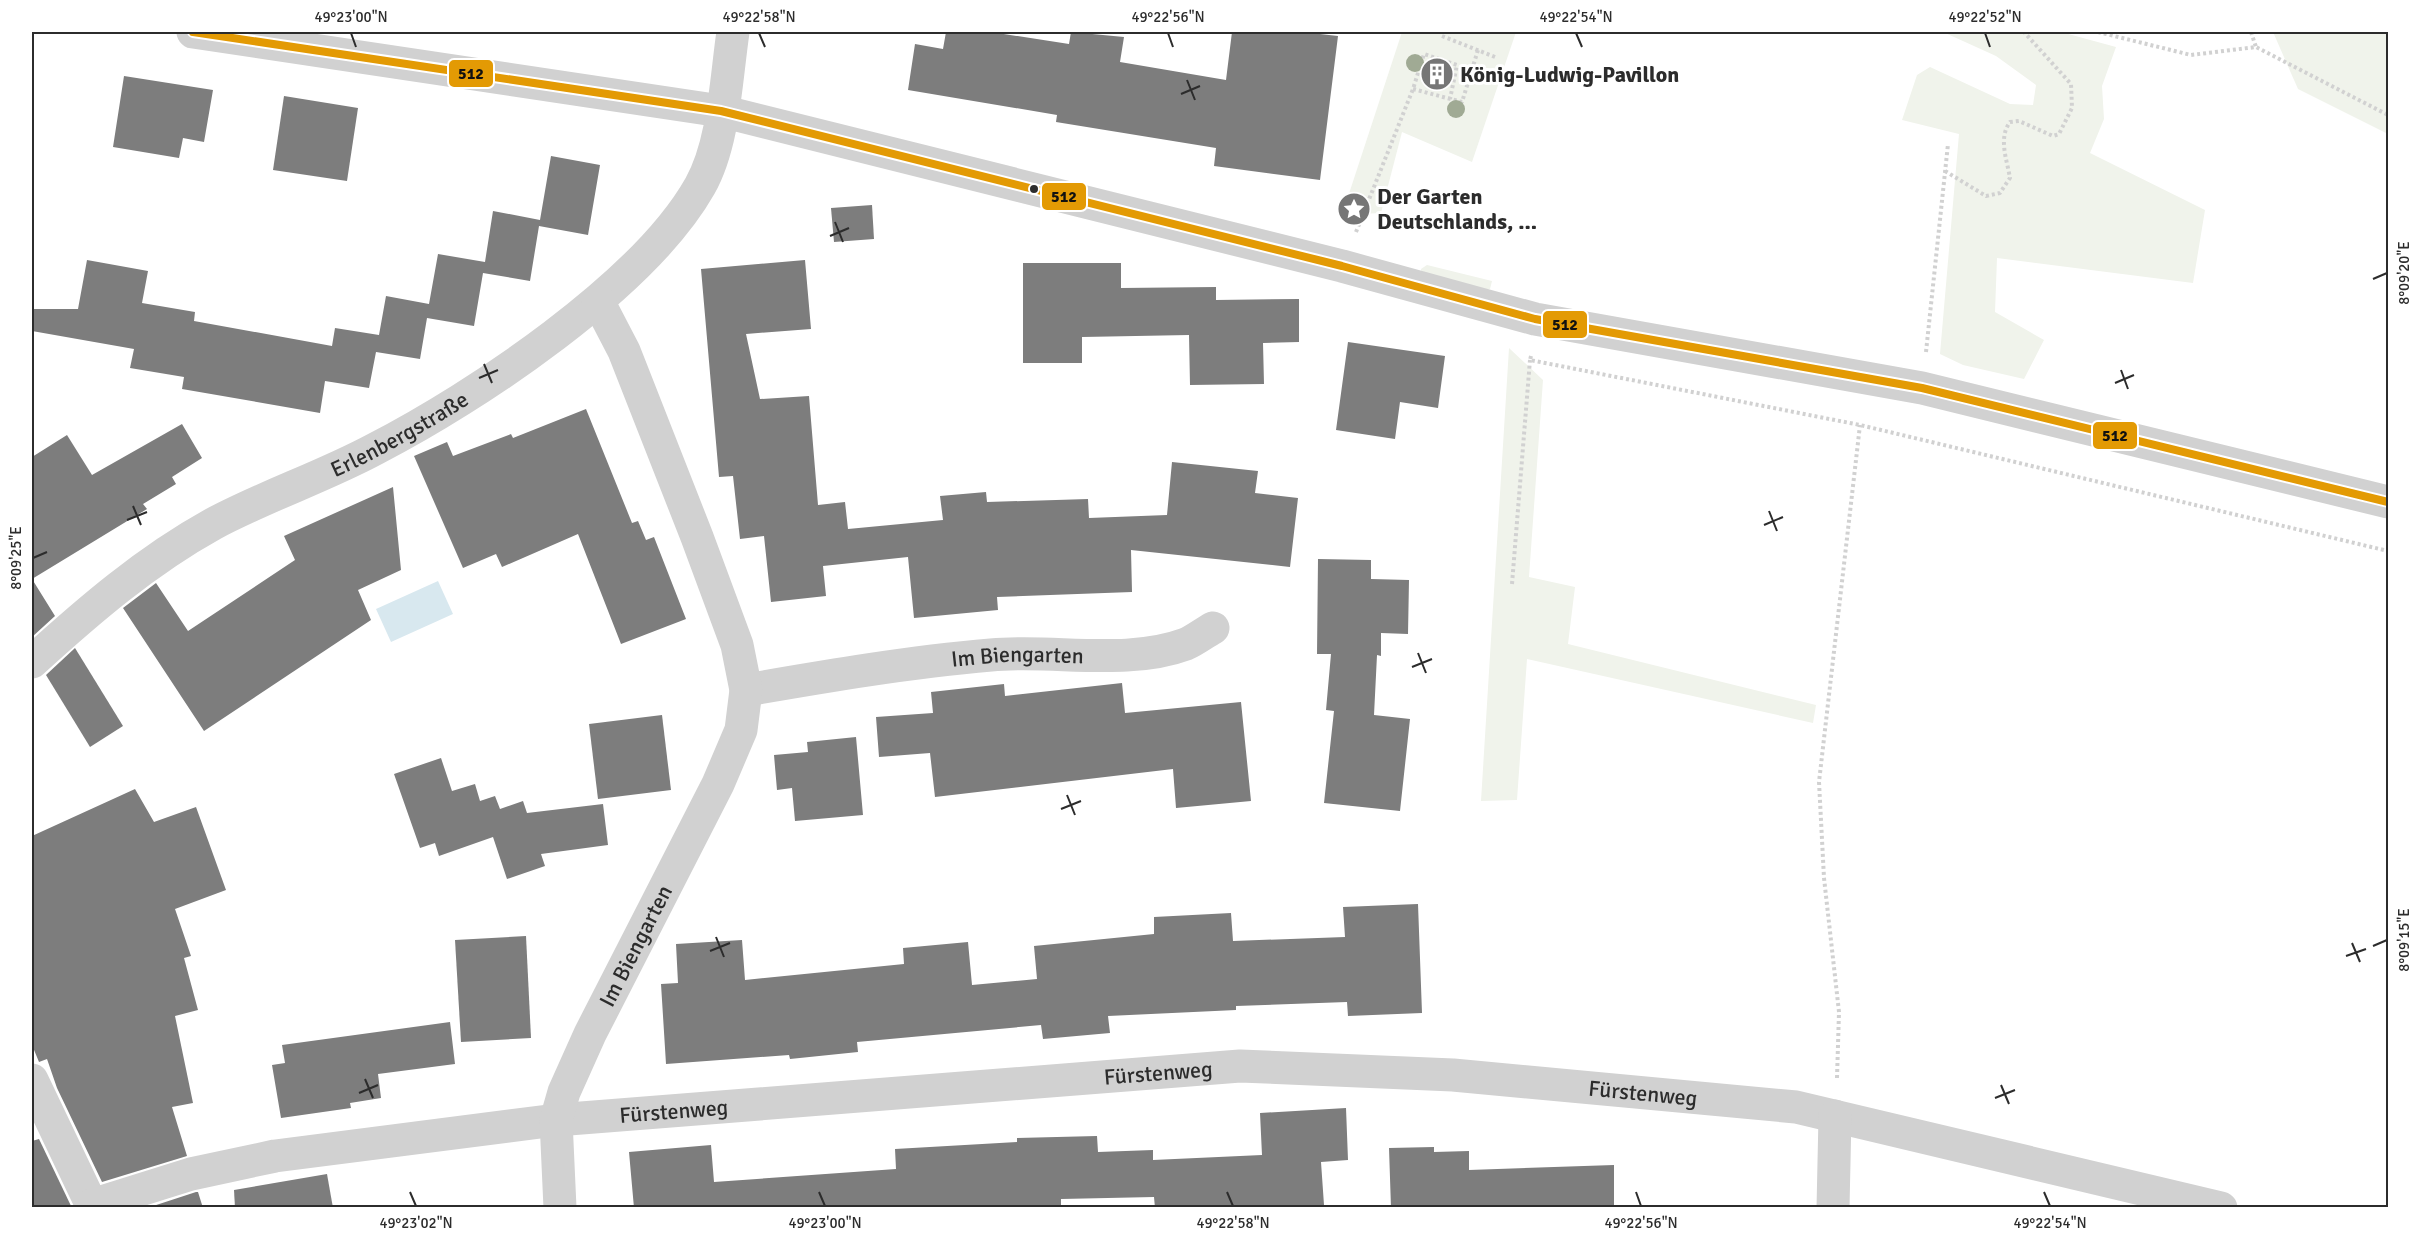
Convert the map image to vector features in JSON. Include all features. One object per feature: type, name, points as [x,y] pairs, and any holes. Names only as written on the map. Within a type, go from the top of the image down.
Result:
[{"type":"street","points":[[193,32],[721,111],[1342,266],[1535,319],[1922,387],[2388,502]]},
{"type":"street","name":"Erlenbergstraße","points":[[32,662],[130,578],[168,551],[215,523],[375,449],[429,419],[514,363],[598,301],[670,228],[700,186],[713,156],[733,32]]},
{"type":"street","name":"Im Biengarten","points":[[560,1208],[555,1120],[564,1092],[590,1034],[718,784],[741,730],[746,690],[737,645],[697,537],[624,351],[598,301]]},
{"type":"street","name":"Im Biengarten","points":[[746,690],[849,672],[992,654],[1144,654],[1188,643],[1213,628]]},
{"type":"street","name":"Fürstenweg","points":[[93,1206],[191,1174],[275,1156],[555,1120],[1240,1066],[1453,1075],[1796,1107],[2221,1208]]},
{"type":"street","points":[[32,1080],[93,1206]]},
{"type":"street","points":[[1833,1208],[1835,1116]]},
{"type":"path","points":[[1945,171],[1986,196],[2000,193],[2010,178],[2004,130],[2010,122],[2019,121],[2053,136],[2059,135],[2072,108],[2072,84],[2024,32]]},
{"type":"path","points":[[2098,32],[2191,55],[2256,47],[2388,116]]},
{"type":"path","points":[[2251,32],[2256,47]]},
{"type":"path","points":[[1442,36],[1495,57]]},
{"type":"path","points":[[1413,89],[1462,102],[1478,50]]},
{"type":"path","points":[[1342,266],[1413,89],[1424,54],[1457,65],[1450,99]]},
{"type":"path","points":[[1922,387],[1948,144]]},
{"type":"path","points":[[1512,584],[1535,319]]},
{"type":"path","points":[[1530,360],[1860,425],[2388,551]]},
{"type":"path","points":[[1835,1116],[1839,1012],[1824,878],[1820,782],[1860,425]]},
{"type":"shaded area","points":[[1402,32],[1516,32],[1472,162],[1402,132],[1381,213],[1342,215]]},
{"type":"shaded area","points":[[1943,32],[2061,32],[2116,47],[2102,86],[2104,119],[2090,153],[2205,210],[2193,283],[1997,258],[1995,312],[2044,340],[2024,379],[1963,365],[1940,354],[1959,134],[1902,120],[1917,75],[1930,67],[2010,104],[2033,105],[2036,85],[1996,56]]},
{"type":"shaded area","points":[[2273,32],[2388,32],[2388,134],[2298,89]]},
{"type":"shaded area","points":[[1427,265],[1492,281],[1490,289],[1478,291],[1422,277],[1421,269]]},
{"type":"shaded area","points":[[1509,348],[1543,380],[1529,577],[1575,587],[1568,644],[1816,705],[1813,723],[1527,659],[1517,800],[1481,801]]},
{"type":"shaded area","points":[[438,581],[453,614],[391,642],[376,609]]},
{"type":"building","points":[[946,32],[991,32],[1069,44],[1071,32],[1124,37],[1120,62],[1226,80],[1232,32],[1302,32],[1338,36],[1320,180],[1214,166],[1216,148],[1056,122],[1057,115],[908,90],[915,44],[943,49]]},
{"type":"building","points":[[124,76],[213,90],[204,142],[183,138],[179,158],[113,147]]},
{"type":"building","points":[[284,96],[358,108],[347,181],[273,170]]},
{"type":"building","points":[[551,156],[600,165],[588,235],[539,226],[530,281],[483,273],[474,326],[427,318],[420,359],[376,352],[369,388],[325,381],[320,413],[182,389],[184,377],[130,368],[134,349],[32,331],[32,309],[78,309],[87,260],[148,271],[142,303],[195,312],[194,321],[332,346],[335,328],[379,335],[386,296],[429,304],[438,254],[485,262],[493,211],[540,220]]},
{"type":"building","points":[[872,205],[874,239],[834,242],[831,208]]},
{"type":"building","points":[[805,260],[811,329],[746,334],[760,399],[809,396],[818,505],[845,502],[848,529],[943,520],[940,496],[986,492],[987,502],[1088,499],[1089,518],[1167,515],[1172,462],[1258,471],[1255,493],[1298,498],[1290,567],[1131,550],[1132,592],[997,597],[998,610],[914,618],[908,557],[823,566],[826,596],[771,602],[764,536],[740,539],[733,476],[719,477],[701,269]]},
{"type":"building","points":[[1023,263],[1121,263],[1121,288],[1216,287],[1216,300],[1299,299],[1299,342],[1263,343],[1264,384],[1190,385],[1189,335],[1082,337],[1082,363],[1023,363]]},
{"type":"building","points":[[1348,342],[1445,356],[1438,408],[1400,402],[1395,439],[1336,430]]},
{"type":"building","points":[[586,409],[632,523],[638,521],[646,540],[654,537],[686,619],[621,644],[578,534],[502,567],[496,554],[463,568],[414,456],[447,442],[453,456],[511,434],[513,438]]},
{"type":"building","points":[[182,424],[202,458],[172,477],[176,484],[143,504],[147,509],[32,579],[32,457],[67,435],[92,475]]},
{"type":"building","points":[[393,487],[401,570],[358,590],[371,620],[204,731],[123,608],[156,583],[188,631],[295,560],[284,536]]},
{"type":"building","points":[[1318,559],[1371,560],[1371,579],[1409,580],[1408,634],[1381,633],[1381,656],[1377,655],[1374,715],[1410,719],[1400,811],[1324,803],[1334,711],[1326,710],[1331,654],[1317,654]]},
{"type":"building","points":[[32,579],[55,616],[32,637]]},
{"type":"building","points":[[75,648],[123,726],[90,747],[46,675]]},
{"type":"building","points":[[1122,683],[1125,713],[1241,702],[1251,801],[1176,808],[1173,769],[935,797],[930,753],[879,757],[876,717],[933,713],[931,692],[1004,684],[1005,696]]},
{"type":"building","points":[[662,715],[671,790],[598,799],[589,724]]},
{"type":"building","points":[[856,737],[863,815],[795,821],[792,788],[777,790],[774,755],[808,752],[807,742]]},
{"type":"building","points":[[441,758],[452,791],[475,784],[480,801],[495,796],[500,809],[523,801],[527,813],[603,804],[608,845],[541,854],[545,866],[507,879],[493,837],[439,856],[435,843],[420,848],[394,774]]},
{"type":"building","points":[[135,789],[154,822],[196,807],[226,890],[175,909],[191,956],[184,958],[198,1010],[175,1016],[193,1103],[172,1107],[187,1156],[102,1182],[57,1088],[47,1059],[39,1062],[32,1045],[32,836]]},
{"type":"building","points":[[1418,904],[1422,1013],[1348,1016],[1347,1002],[1236,1006],[1236,1010],[1108,1016],[1110,1033],[1043,1039],[1041,1025],[857,1042],[858,1052],[790,1059],[789,1055],[666,1064],[661,984],[678,983],[676,944],[742,940],[745,980],[904,964],[903,948],[968,942],[972,985],[1037,979],[1034,946],[1154,934],[1154,917],[1231,913],[1233,941],[1345,937],[1343,907]]},
{"type":"building","points":[[526,936],[531,1038],[461,1042],[455,940]]},
{"type":"building","points":[[450,1022],[455,1064],[378,1074],[381,1098],[350,1103],[351,1108],[281,1118],[272,1065],[285,1063],[282,1045]]},
{"type":"building","points":[[1346,1108],[1348,1160],[1321,1162],[1324,1205],[1155,1208],[1154,1197],[1061,1199],[1061,1208],[1020,1208],[1020,1205],[973,1208],[634,1208],[629,1152],[711,1145],[714,1182],[896,1169],[895,1149],[1017,1142],[1017,1138],[1097,1136],[1098,1152],[1153,1150],[1153,1160],[1262,1155],[1260,1113]]},
{"type":"building","points":[[39,1139],[72,1208],[32,1208],[32,1141]]},
{"type":"building","points":[[1434,1147],[1434,1152],[1469,1151],[1469,1170],[1614,1165],[1614,1208],[1391,1208],[1389,1148]]},
{"type":"building","points":[[327,1174],[333,1208],[235,1208],[234,1190]]},
{"type":"building","points":[[198,1192],[203,1208],[147,1208]]},
{"type":"transit line","name":"512","points":[[193,32],[721,111],[1342,266],[1535,319],[1922,388],[2388,502]]},
{"type":"place","name":"König-Ludwig-Pavillon","points":[[1437,74]]},
{"type":"place","name":"Der Garten Deutschlands, ...","points":[[1354,209]]}]
